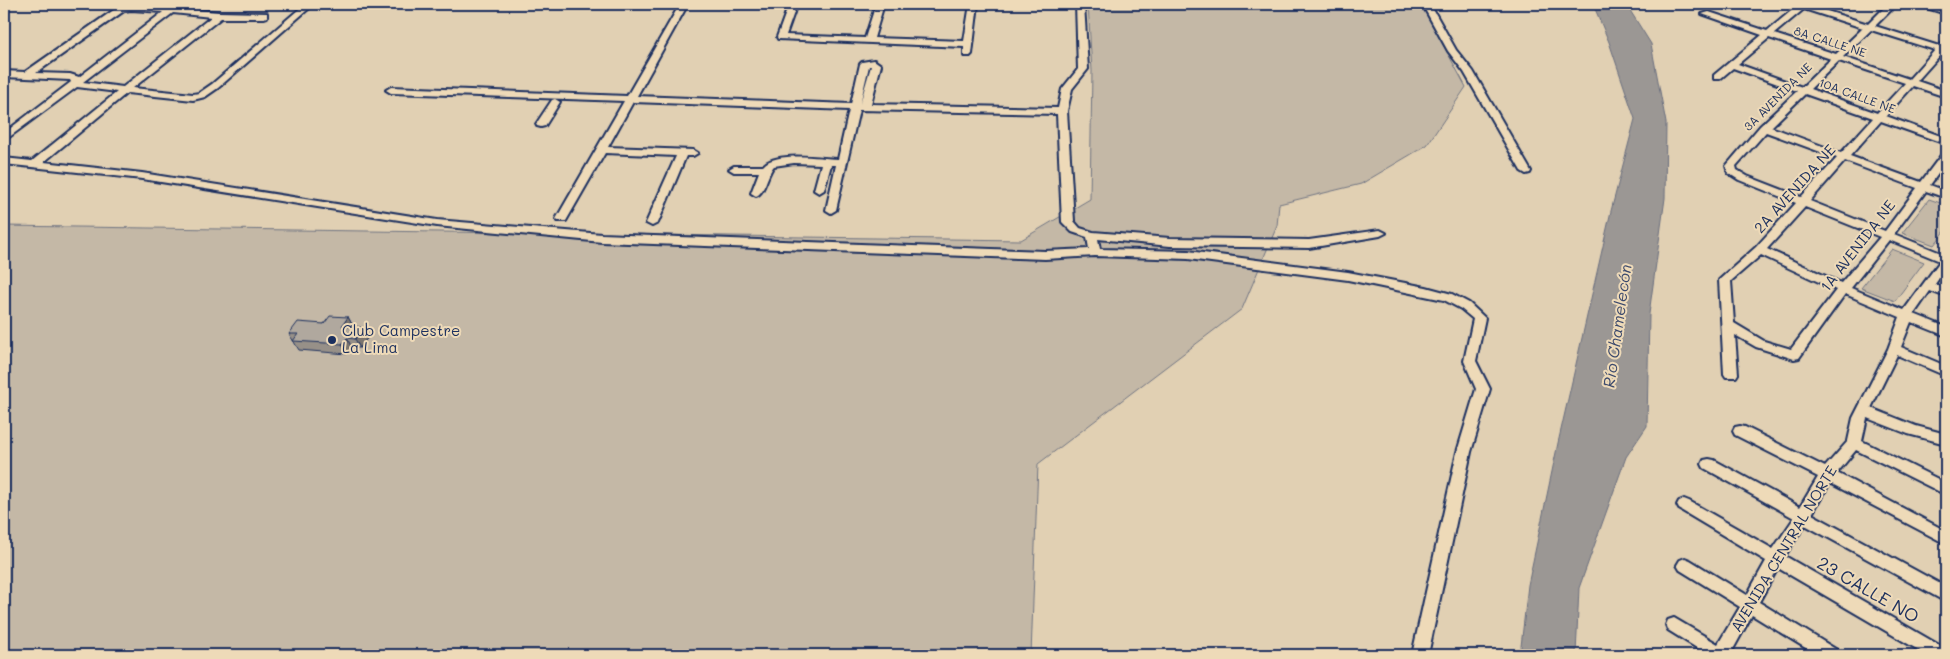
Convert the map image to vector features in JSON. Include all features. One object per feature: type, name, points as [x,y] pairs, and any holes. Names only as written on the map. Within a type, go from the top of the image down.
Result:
[{"type":"street","points":[[76,84],[188,97],[202,94],[215,86],[310,4]]},
{"type":"street","points":[[562,219],[684,4]]},
{"type":"street","points":[[793,4],[781,37],[869,40],[968,49],[974,4]]},
{"type":"street","points":[[869,40],[880,4]]},
{"type":"street","points":[[1080,4],[1083,69],[1067,89],[1062,111],[1068,222],[1076,230],[1092,236],[1170,242],[1309,244],[1380,233]]},
{"type":"street","points":[[1426,4],[1452,51],[1468,71],[1526,171]]},
{"type":"street","points":[[1717,77],[1768,35],[1801,4],[1870,27],[1944,48]]},
{"type":"street","name":"3A AVENIDA NE","points":[[1803,202],[1743,178],[1732,171],[1731,166],[1764,128],[1802,90],[1893,4]]},
{"type":"street","points":[[1918,4],[1946,12]]},
{"type":"street","points":[[27,75],[121,9],[131,7],[219,15],[264,15]]},
{"type":"street","points":[[8,135],[172,10]]},
{"type":"street","name":"8A CALLE NE","points":[[1706,14],[1946,94]]},
{"type":"street","points":[[34,164],[219,15]]},
{"type":"street","name":"2A AVENIDA NE","points":[[1731,374],[1725,280],[1760,250],[1878,117],[1944,48]]},
{"type":"street","name":"10A CALLE NE","points":[[1732,65],[1946,141]]},
{"type":"street","points":[[4,74],[70,77],[74,78],[76,84]]},
{"type":"street","points":[[391,90],[629,101],[1062,111]]},
{"type":"street","points":[[536,102],[629,101]]},
{"type":"street","points":[[541,124],[555,102]]},
{"type":"street","points":[[831,210],[842,162],[861,107]]},
{"type":"street","points":[[1764,128],[1946,195]]},
{"type":"street","points":[[602,150],[687,153],[652,224]]},
{"type":"street","name":"1A AVENIDA NE","points":[[1727,325],[1760,344],[1794,355],[1843,288],[1887,236],[1946,156]]},
{"type":"street","points":[[4,161],[142,176],[437,223],[602,238],[1045,255],[1095,252],[1188,254],[1348,276],[1448,297],[1465,306],[1479,318],[1470,361],[1483,388],[1464,452],[1420,655]]},
{"type":"street","points":[[756,193],[766,169],[771,164],[792,161],[842,162]]},
{"type":"street","points":[[819,190],[826,162]]},
{"type":"street","points":[[734,169],[766,169]]},
{"type":"street","points":[[1803,202],[1946,260]]},
{"type":"street","points":[[1092,236],[1095,252]]},
{"type":"street","points":[[1760,250],[1946,332]]},
{"type":"street","name":"AVENIDA CENTRAL NORTE","points":[[1721,655],[1774,559],[1803,516],[1827,475],[1854,443],[1864,411],[1894,348],[1907,315],[1946,260]]},
{"type":"street","points":[[1928,286],[1946,293]]},
{"type":"street","points":[[1894,348],[1946,371]]},
{"type":"street","points":[[1864,411],[1913,430],[1946,439]]},
{"type":"street","points":[[1740,432],[1827,475],[1946,538]]},
{"type":"street","points":[[1854,443],[1946,489]]},
{"type":"street","points":[[1709,464],[1946,595]]},
{"type":"street","name":"23 CALLE NO","points":[[1684,505],[1941,655]]},
{"type":"street","points":[[1685,565],[1831,655]]},
{"type":"street","points":[[1674,625],[1721,655]]},
{"type":"shaded area","points":[[1088,4],[1421,4],[1466,87],[1427,145],[1361,184],[1279,204],[1277,226],[1242,309],[1038,464],[1031,655],[4,655],[4,226],[1021,240],[1090,199],[1092,71]]},
{"type":"shaded area","points":[[1929,199],[1946,205],[1946,230],[1934,245],[1902,233]]},
{"type":"shaded area","points":[[1892,249],[1924,262],[1895,301],[1861,288]]},
{"type":"water","name":"Río Chamelecón","points":[[1593,4],[1626,4],[1651,44],[1666,123],[1665,198],[1649,314],[1647,426],[1626,457],[1579,588],[1576,655],[1520,655],[1528,585],[1558,443],[1611,211],[1635,119],[1609,42]]},
{"type":"building","points":[[330,316],[348,317],[342,326],[364,328],[355,339],[347,338],[342,344],[293,341],[298,334],[289,334],[298,322],[324,324]]},
{"type":"place","name":"Club Campestre La Lima","points":[[332,340]]}]
